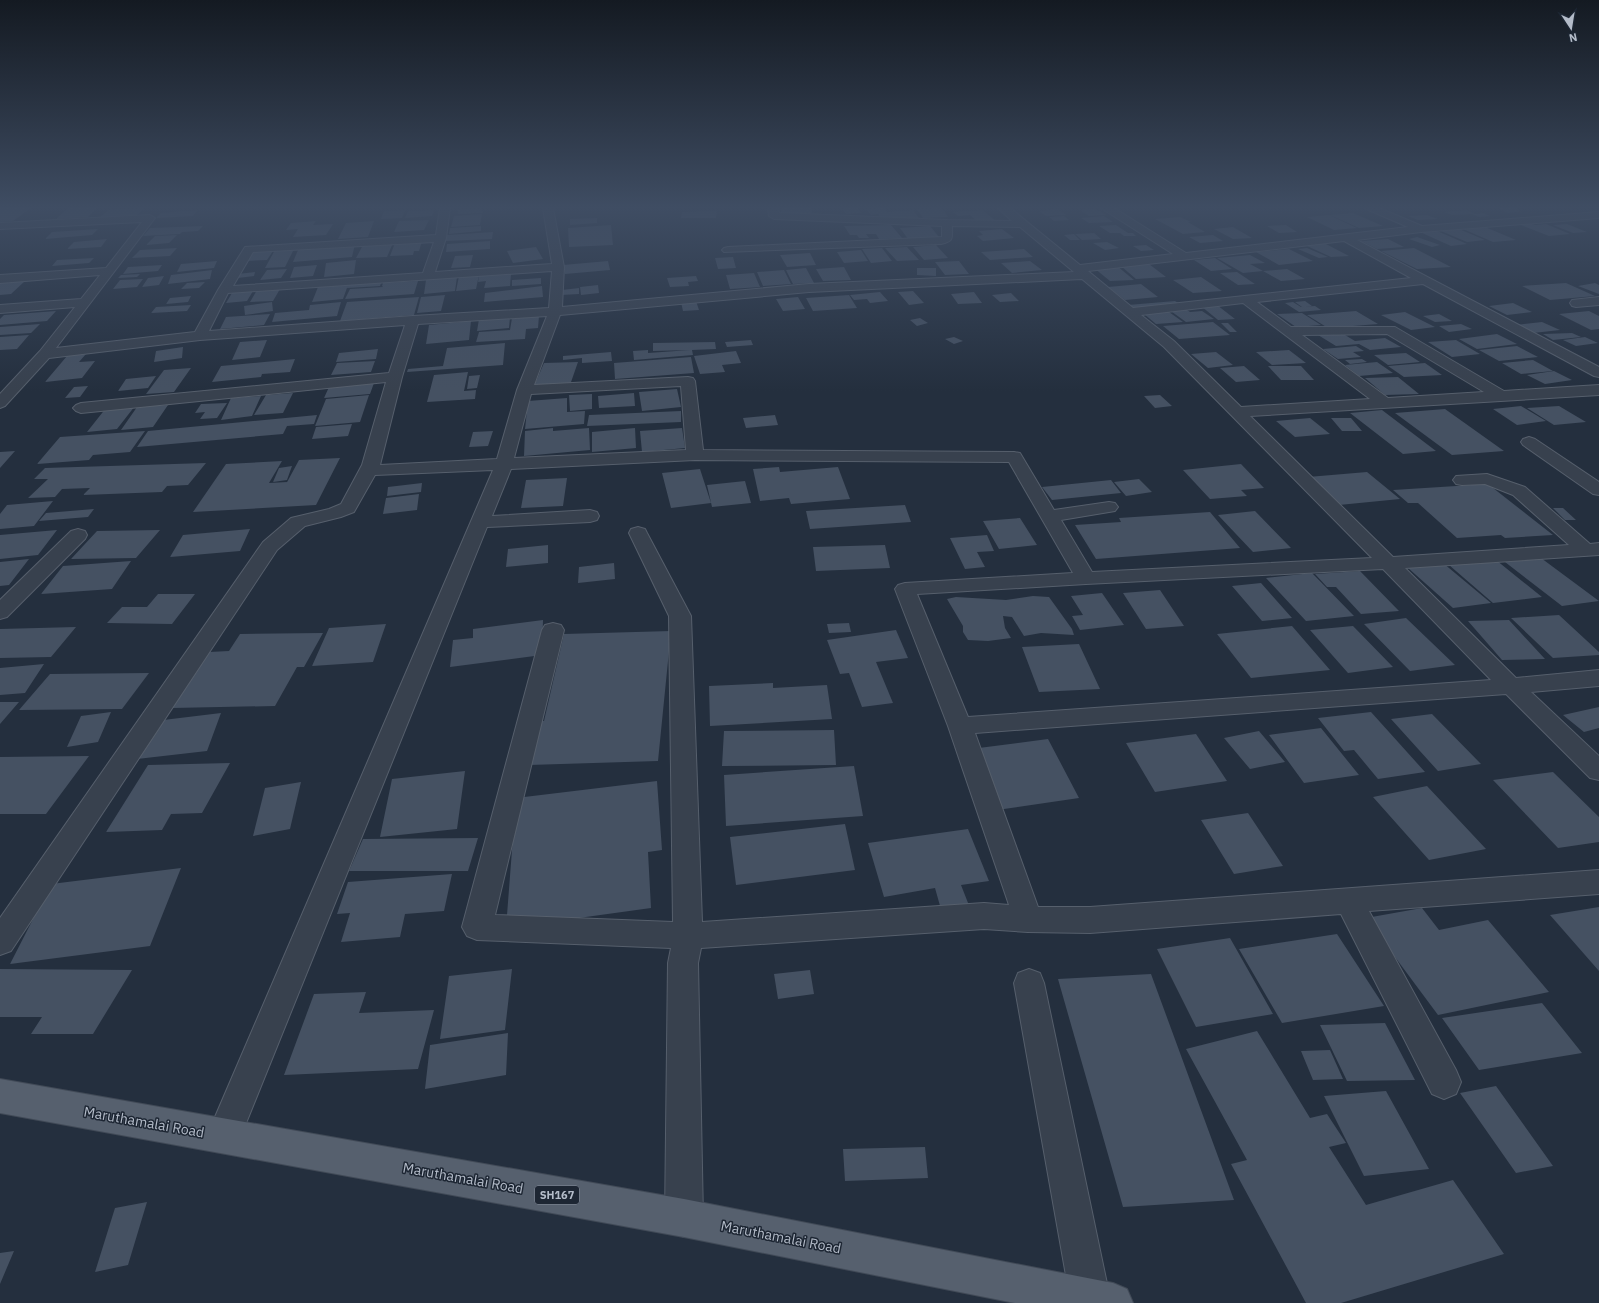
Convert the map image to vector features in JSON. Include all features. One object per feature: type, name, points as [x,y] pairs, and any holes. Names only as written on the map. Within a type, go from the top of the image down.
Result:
[{"type":"main road","name":"Maruthamalai Road","points":[[0,1096],[684,1218],[1102,1301]]},
{"type":"street","points":[[200,336],[237,269]]},
{"type":"street","points":[[428,276],[430,269]]},
{"type":"street","points":[[224,290],[532,269]]},
{"type":"street","points":[[224,1136],[504,464],[525,390],[555,312],[558,269]]},
{"type":"street","points":[[1078,269],[1169,344],[1511,686],[1599,771]]},
{"type":"street","points":[[45,354],[200,336],[413,320],[555,312],[680,298],[810,288],[1082,272],[1104,269]]},
{"type":"street","points":[[1403,269],[1599,373]]},
{"type":"street","points":[[0,279],[109,271]]},
{"type":"street","points":[[0,403],[45,354],[109,271]]},
{"type":"street","points":[[1130,312],[1424,280]]},
{"type":"street","points":[[1245,299],[1385,403]]},
{"type":"street","points":[[1576,303],[1599,301]]},
{"type":"street","points":[[0,309],[86,302]]},
{"type":"street","points":[[0,942],[270,546],[298,522],[335,513],[348,508],[359,490],[371,465],[395,377],[413,320]]},
{"type":"street","points":[[1288,331],[1390,330],[1501,396]]},
{"type":"street","points":[[81,408],[395,377]]},
{"type":"street","points":[[525,390],[688,381],[695,455]]},
{"type":"street","points":[[1238,412],[1599,390]]},
{"type":"street","points":[[1529,442],[1599,490]]},
{"type":"street","points":[[371,465],[374,470],[695,455],[1014,457],[1086,578]]},
{"type":"street","points":[[1462,480],[1487,479],[1520,491],[1593,550]]},
{"type":"street","points":[[1050,516],[1109,507]]},
{"type":"street","points":[[480,522],[590,516]]},
{"type":"street","points":[[638,533],[680,616],[688,936],[683,963],[684,1218]]},
{"type":"street","points":[[0,612],[78,535]]},
{"type":"street","points":[[1028,919],[960,726],[905,589],[1086,578],[1389,563],[1593,550]]},
{"type":"street","points":[[553,630],[477,928],[688,936],[984,916],[1028,919],[1090,920],[1599,882]]},
{"type":"street","points":[[960,726],[1511,686],[1599,678]]},
{"type":"street","points":[[1349,901],[1444,1082]]},
{"type":"street","points":[[1029,983],[1102,1301]]},
{"type":"building","points":[[127,269],[159,269],[158,271],[123,274]]},
{"type":"building","points":[[179,269],[207,269],[177,272]]},
{"type":"building","points":[[287,269],[281,278],[260,280],[267,270]]},
{"type":"building","points":[[293,269],[316,269],[313,276],[290,278]]},
{"type":"building","points":[[325,269],[355,269],[354,274],[324,277]]},
{"type":"building","points":[[564,269],[610,270],[565,274]]},
{"type":"building","points":[[806,269],[814,283],[793,284],[786,270]]},
{"type":"building","points":[[816,269],[845,269],[851,280],[823,281]]},
{"type":"building","points":[[917,269],[936,269],[936,276],[917,275]]},
{"type":"building","points":[[940,269],[965,269],[969,274],[945,275]]},
{"type":"building","points":[[1007,269],[1042,270],[1012,273]]},
{"type":"building","points":[[1095,269],[1120,269],[1134,280],[1110,281]]},
{"type":"building","points":[[1124,269],[1155,269],[1166,277],[1136,279]]},
{"type":"building","points":[[1208,269],[1232,269],[1211,271]]},
{"type":"building","points":[[1236,269],[1259,269],[1263,271],[1243,273]]},
{"type":"building","points":[[1287,269],[1305,279],[1281,281],[1263,271]]},
{"type":"building","points":[[212,270],[210,279],[168,284],[171,275]]},
{"type":"building","points":[[784,270],[791,284],[763,286],[757,272]]},
{"type":"building","points":[[255,272],[254,276],[238,278],[238,274]]},
{"type":"building","points":[[1237,272],[1255,284],[1238,285],[1220,273]]},
{"type":"building","points":[[754,273],[760,287],[730,289],[726,275]]},
{"type":"building","points":[[140,274],[137,277],[118,278],[121,275]]},
{"type":"building","points":[[511,274],[510,286],[484,288],[486,281],[478,282],[479,276]]},
{"type":"building","points":[[479,275],[476,289],[456,291],[459,276]]},
{"type":"building","points":[[164,276],[159,285],[142,287],[148,278]]},
{"type":"building","points":[[696,276],[698,281],[688,282],[689,286],[670,287],[667,278]]},
{"type":"building","points":[[457,277],[455,291],[424,294],[426,280]]},
{"type":"building","points":[[1201,277],[1222,291],[1193,293],[1173,280]]},
{"type":"building","points":[[541,278],[541,284],[512,286],[512,280]]},
{"type":"building","points":[[143,279],[137,287],[113,289],[120,280]]},
{"type":"building","points":[[25,281],[11,294],[0,295],[0,283]]},
{"type":"building","points":[[418,281],[414,294],[345,299],[350,289],[383,287],[383,283]]},
{"type":"building","points":[[205,282],[199,288],[181,289],[187,283]]},
{"type":"building","points":[[381,283],[380,286],[347,288],[348,285]]},
{"type":"building","points":[[1566,283],[1595,296],[1550,300],[1522,286]]},
{"type":"building","points":[[1595,283],[1599,285],[1599,294],[1578,286]]},
{"type":"building","points":[[1141,284],[1158,297],[1125,300],[1108,287]]},
{"type":"building","points":[[348,285],[343,299],[312,302],[318,287]]},
{"type":"building","points":[[598,285],[599,293],[581,295],[580,287]]},
{"type":"building","points":[[542,286],[543,297],[484,302],[485,293]]},
{"type":"building","points":[[579,288],[579,294],[561,295],[562,290]]},
{"type":"building","points":[[280,289],[273,301],[250,302],[257,290]]},
{"type":"building","points":[[253,291],[247,301],[226,303],[232,293]]},
{"type":"building","points":[[913,291],[924,303],[909,305],[898,292]]},
{"type":"building","points":[[880,292],[888,301],[870,303],[867,299],[854,300],[850,295]]},
{"type":"building","points":[[974,292],[982,303],[958,304],[951,294]]},
{"type":"building","points":[[1011,293],[1019,301],[1000,302],[992,295]]},
{"type":"building","points":[[445,295],[441,311],[417,313],[421,297]]},
{"type":"building","points":[[849,295],[857,308],[813,311],[806,298]]},
{"type":"building","points":[[191,296],[188,302],[166,304],[170,298]]},
{"type":"building","points":[[419,297],[414,315],[340,321],[347,302]]},
{"type":"building","points":[[798,297],[805,309],[783,311],[776,299]]},
{"type":"building","points":[[696,301],[699,310],[683,311],[681,302]]},
{"type":"building","points":[[1175,301],[1180,304],[1133,308],[1128,305]]},
{"type":"building","points":[[1305,301],[1312,306],[1302,307],[1295,302]]},
{"type":"building","points":[[272,302],[273,311],[245,315],[244,306]]},
{"type":"building","points":[[341,302],[337,316],[272,322],[275,313],[309,310],[310,305]]},
{"type":"building","points":[[1293,302],[1301,307],[1315,306],[1321,310],[1299,312],[1285,303]]},
{"type":"building","points":[[1513,303],[1532,312],[1507,315],[1489,306]]},
{"type":"building","points":[[191,305],[187,311],[151,313],[156,307]]},
{"type":"building","points":[[1217,305],[1235,319],[1218,320],[1201,306]]},
{"type":"building","points":[[1184,308],[1190,312],[1202,311],[1214,319],[1186,322],[1168,309]]},
{"type":"building","points":[[56,311],[47,321],[0,325],[0,319],[4,315]]},
{"type":"building","points":[[1356,311],[1378,324],[1328,328],[1307,315]]},
{"type":"building","points":[[1589,311],[1599,316],[1599,329],[1591,330],[1559,314]]},
{"type":"building","points":[[1169,312],[1183,322],[1156,324],[1143,313]]},
{"type":"building","points":[[1405,312],[1435,327],[1411,330],[1381,315]]},
{"type":"building","points":[[1302,313],[1321,325],[1296,327],[1277,314]]},
{"type":"building","points":[[270,314],[264,325],[220,329],[226,317]]},
{"type":"building","points":[[1439,314],[1452,321],[1435,322],[1423,316]]},
{"type":"building","points":[[539,316],[538,328],[526,329],[525,339],[476,342],[479,332],[510,330],[512,318]]},
{"type":"building","points":[[510,317],[509,328],[477,331],[479,319]]},
{"type":"building","points":[[920,318],[928,323],[917,326],[910,320]]},
{"type":"building","points":[[471,321],[469,340],[426,344],[429,325]]},
{"type":"building","points":[[1213,322],[1230,335],[1179,339],[1163,326]]},
{"type":"building","points":[[1542,322],[1560,330],[1533,333],[1516,325]]},
{"type":"building","points":[[1221,323],[1228,323],[1237,332],[1230,332]]},
{"type":"building","points":[[40,324],[31,333],[0,335],[0,327]]},
{"type":"building","points":[[1461,324],[1472,329],[1449,332],[1439,326]]},
{"type":"building","points":[[1340,332],[1355,341],[1385,338],[1401,347],[1370,350],[1359,344],[1336,346],[1318,335]]},
{"type":"building","points":[[1572,333],[1581,337],[1553,340],[1543,334]]},
{"type":"building","points":[[1497,334],[1517,344],[1477,349],[1459,339]]},
{"type":"building","points":[[29,335],[17,349],[0,350],[0,337]]},
{"type":"building","points":[[954,337],[963,341],[954,344],[945,339]]},
{"type":"building","points":[[1585,337],[1598,343],[1576,346],[1563,340]]},
{"type":"building","points":[[267,340],[260,357],[232,360],[240,342]]},
{"type":"building","points":[[751,340],[753,345],[727,347],[725,342]]},
{"type":"building","points":[[1456,340],[1480,354],[1452,357],[1428,342]]},
{"type":"building","points":[[715,342],[716,349],[692,350],[693,355],[634,360],[633,351],[648,350],[648,353],[690,350],[653,351],[653,343]]},
{"type":"building","points":[[505,343],[503,365],[407,372],[408,369],[443,366],[447,348]]},
{"type":"building","points":[[1356,346],[1364,351],[1353,352],[1361,357],[1338,359],[1323,349]]},
{"type":"building","points":[[1517,346],[1538,357],[1499,361],[1479,350]]},
{"type":"building","points":[[183,347],[182,358],[154,362],[156,351]]},
{"type":"building","points":[[378,349],[376,359],[336,362],[339,353]]},
{"type":"building","points":[[1289,350],[1306,363],[1272,365],[1256,352]]},
{"type":"building","points":[[736,351],[741,363],[722,365],[725,372],[700,374],[694,356]]},
{"type":"building","points":[[611,352],[612,361],[582,363],[582,358],[563,360],[563,356]]},
{"type":"building","points":[[1216,352],[1233,365],[1208,368],[1191,354]]},
{"type":"building","points":[[1406,353],[1420,362],[1388,365],[1374,355]]},
{"type":"building","points":[[86,354],[79,362],[95,361],[82,378],[45,382],[67,356]]},
{"type":"building","points":[[691,357],[694,373],[615,379],[614,363]]},
{"type":"building","points":[[295,359],[290,372],[262,374],[261,377],[212,382],[221,366]]},
{"type":"building","points":[[1362,359],[1367,362],[1350,364],[1345,360]]},
{"type":"building","points":[[1533,360],[1553,371],[1521,374],[1502,363]]},
{"type":"building","points":[[375,361],[371,372],[331,375],[337,363]]},
{"type":"building","points":[[578,362],[570,385],[534,386],[544,363]]},
{"type":"building","points":[[1377,362],[1393,373],[1359,376],[1345,365]]},
{"type":"building","points":[[1425,363],[1442,375],[1404,377],[1388,366]]},
{"type":"building","points":[[1244,366],[1260,380],[1236,382],[1220,368]]},
{"type":"building","points":[[1268,366],[1301,366],[1314,380],[1281,380]]},
{"type":"building","points":[[191,368],[174,392],[146,394],[164,370]]},
{"type":"building","points":[[1554,371],[1572,380],[1545,384],[1527,375]]},
{"type":"building","points":[[468,372],[464,391],[476,390],[475,399],[427,402],[434,375]]},
{"type":"building","points":[[480,375],[477,388],[467,389],[469,376]]},
{"type":"building","points":[[156,376],[148,388],[118,391],[126,379]]},
{"type":"building","points":[[1398,377],[1419,394],[1385,395],[1365,378]]},
{"type":"building","points":[[374,383],[370,394],[324,398],[329,387]]},
{"type":"building","points":[[88,386],[80,397],[65,398],[74,387]]},
{"type":"building","points":[[677,389],[681,407],[642,411],[639,392]]},
{"type":"building","points":[[293,393],[283,413],[254,415],[266,395]]},
{"type":"building","points":[[634,393],[635,406],[599,408],[598,396]]},
{"type":"building","points":[[592,394],[592,409],[570,411],[569,395]]},
{"type":"building","points":[[369,395],[360,422],[315,426],[326,399]]},
{"type":"building","points":[[1160,395],[1172,406],[1155,408],[1144,396]]},
{"type":"building","points":[[261,396],[252,416],[221,420],[231,398]]},
{"type":"building","points":[[567,398],[567,412],[585,411],[584,424],[525,429],[528,401]]},
{"type":"building","points":[[227,403],[217,418],[200,419],[205,412],[195,413],[201,404]]},
{"type":"building","points":[[168,405],[153,427],[121,430],[137,407]]},
{"type":"building","points":[[135,406],[117,429],[87,432],[106,408]]},
{"type":"building","points":[[1521,406],[1546,421],[1517,425],[1493,409]]},
{"type":"building","points":[[1559,406],[1586,422],[1554,425],[1527,408]]},
{"type":"building","points":[[1445,409],[1504,451],[1452,455],[1395,413]]},
{"type":"building","points":[[1382,410],[1436,451],[1403,454],[1350,413]]},
{"type":"building","points":[[681,411],[681,422],[587,426],[589,415]]},
{"type":"building","points":[[317,415],[314,424],[287,426],[283,434],[137,447],[148,431]]},
{"type":"building","points":[[775,415],[778,425],[746,428],[743,418]]},
{"type":"building","points":[[1310,418],[1330,434],[1295,437],[1276,421]]},
{"type":"building","points":[[1331,418],[1351,418],[1362,431],[1342,431]]},
{"type":"building","points":[[352,424],[348,436],[312,439],[316,427]]},
{"type":"building","points":[[553,428],[553,431],[589,428],[590,450],[524,456],[525,431]]},
{"type":"building","points":[[635,428],[636,448],[592,452],[592,432]]},
{"type":"building","points":[[682,428],[685,448],[642,452],[640,431]]},
{"type":"building","points":[[145,431],[130,452],[93,455],[89,460],[37,464],[60,437]]},
{"type":"building","points":[[493,431],[488,446],[469,447],[473,432]]},
{"type":"building","points":[[15,451],[0,468],[0,452]]},
{"type":"building","points":[[340,458],[316,505],[193,512],[226,464],[282,461],[269,483],[287,482],[286,484],[299,460]]},
{"type":"building","points":[[206,463],[188,485],[167,486],[162,492],[83,495],[90,488],[62,489],[55,497],[28,498],[48,479],[34,479],[45,468]]},
{"type":"building","points":[[1241,464],[1264,488],[1241,490],[1247,496],[1210,499],[1183,470]]},
{"type":"building","points":[[292,466],[287,480],[273,482],[279,468]]},
{"type":"building","points":[[779,467],[780,472],[838,467],[850,499],[791,504],[789,498],[760,501],[753,469]]},
{"type":"building","points":[[700,469],[711,503],[671,508],[662,473]]},
{"type":"building","points":[[1367,472],[1400,499],[1339,505],[1308,477]]},
{"type":"building","points":[[567,478],[563,506],[521,508],[526,480]]},
{"type":"building","points":[[1139,479],[1152,492],[1126,496],[1114,482]]},
{"type":"building","points":[[1111,480],[1121,493],[1052,500],[1042,487]]},
{"type":"building","points":[[745,481],[751,503],[712,507],[707,485]]},
{"type":"building","points":[[422,483],[421,492],[387,496],[388,487]]},
{"type":"building","points":[[1488,484],[1553,535],[1505,538],[1501,535],[1457,538],[1418,503],[1408,503],[1393,490]]},
{"type":"building","points":[[419,494],[417,510],[383,514],[386,498]]},
{"type":"building","points":[[53,501],[34,526],[0,529],[0,514],[7,505]]},
{"type":"building","points":[[905,505],[911,522],[810,529],[806,511]]},
{"type":"building","points":[[1553,508],[1563,508],[1576,520],[1565,520]]},
{"type":"building","points":[[94,509],[88,517],[39,521],[46,513]]},
{"type":"building","points":[[1255,511],[1291,548],[1253,552],[1218,515]]},
{"type":"building","points":[[1210,512],[1240,548],[1096,559],[1075,525],[1121,522],[1119,518]]},
{"type":"building","points":[[1020,518],[1037,545],[999,549],[983,521]]},
{"type":"building","points":[[250,529],[240,551],[170,557],[183,535]]},
{"type":"building","points":[[57,530],[38,555],[0,559],[0,535]]},
{"type":"building","points":[[160,530],[136,558],[71,559],[97,531]]},
{"type":"building","points":[[987,535],[994,551],[977,552],[985,567],[965,569],[950,538]]},
{"type":"building","points":[[548,545],[548,563],[506,567],[508,549]]},
{"type":"building","points":[[885,545],[890,568],[816,571],[813,547]]},
{"type":"building","points":[[1541,558],[1599,601],[1562,606],[1505,562]]},
{"type":"building","points":[[29,559],[9,585],[0,586],[0,562]]},
{"type":"building","points":[[1496,560],[1542,597],[1493,603],[1449,565]]},
{"type":"building","points":[[131,561],[112,589],[41,594],[63,566]]},
{"type":"building","points":[[614,563],[615,579],[578,583],[579,567]]},
{"type":"building","points":[[1443,563],[1491,603],[1453,608],[1407,567]]},
{"type":"building","points":[[1360,571],[1399,611],[1361,614],[1336,587],[1327,587],[1315,574]]},
{"type":"building","points":[[1312,573],[1354,616],[1306,621],[1266,578]]},
{"type":"building","points":[[1261,583],[1292,618],[1262,621],[1232,586]]},
{"type":"building","points":[[1160,590],[1184,626],[1146,629],[1123,593]]},
{"type":"building","points":[[1102,593],[1124,625],[1080,630],[1072,616],[1083,615],[1071,596]]},
{"type":"building","points":[[158,594],[195,594],[172,624],[107,623],[122,607],[147,607]]},
{"type":"building","points":[[1033,596],[1049,597],[1072,629],[1074,635],[1041,633],[1024,636],[1012,617],[1003,616],[1005,628],[1011,638],[988,641],[968,640],[963,632],[963,626],[947,599],[956,597],[1006,600]]},
{"type":"building","points":[[1559,615],[1599,652],[1599,655],[1553,658],[1511,618]]},
{"type":"building","points":[[1406,618],[1455,665],[1410,671],[1364,624]]},
{"type":"building","points":[[543,620],[542,655],[450,667],[453,640],[473,638],[473,629]]},
{"type":"building","points":[[1509,620],[1545,659],[1502,660],[1468,621]]},
{"type":"building","points":[[849,623],[851,632],[829,633],[827,624]]},
{"type":"building","points":[[386,624],[373,662],[312,666],[329,628]]},
{"type":"building","points":[[1292,626],[1330,670],[1251,678],[1217,634]]},
{"type":"building","points":[[1353,626],[1393,667],[1348,673],[1310,630]]},
{"type":"building","points":[[76,627],[51,657],[0,658],[0,629]]},
{"type":"building","points":[[896,630],[908,658],[876,662],[893,703],[862,707],[849,673],[840,674],[827,640]]},
{"type":"building","points":[[671,631],[658,761],[529,765],[539,721],[544,721],[564,634]]},
{"type":"building","points":[[323,633],[304,667],[297,667],[275,706],[172,708],[209,652],[229,651],[240,634]]},
{"type":"building","points":[[1079,644],[1100,689],[1039,692],[1022,647]]},
{"type":"building","points":[[44,664],[25,693],[0,695],[0,668]]},
{"type":"building","points":[[149,673],[122,709],[19,710],[50,674]]},
{"type":"building","points":[[773,683],[773,688],[827,685],[832,719],[710,726],[709,686]]},
{"type":"building","points":[[0,702],[19,702],[0,724]]},
{"type":"building","points":[[1599,707],[1599,728],[1584,732],[1563,715]]},
{"type":"building","points":[[111,712],[98,742],[67,747],[81,716]]},
{"type":"building","points":[[1371,712],[1425,772],[1378,779],[1354,750],[1344,751],[1318,718]]},
{"type":"building","points":[[221,713],[207,751],[137,759],[155,721]]},
{"type":"building","points":[[1432,714],[1481,764],[1438,771],[1391,719]]},
{"type":"building","points":[[1321,728],[1359,775],[1304,783],[1269,735]]},
{"type":"building","points":[[834,730],[836,765],[722,766],[724,731]]},
{"type":"building","points":[[1259,731],[1285,762],[1250,769],[1224,738]]},
{"type":"building","points":[[1196,734],[1227,781],[1155,792],[1126,743]]},
{"type":"building","points":[[1048,739],[1079,798],[997,810],[971,749]]},
{"type":"building","points":[[89,756],[46,814],[0,814],[0,757]]},
{"type":"building","points":[[230,763],[202,813],[171,814],[162,830],[106,832],[148,765]]},
{"type":"building","points":[[854,766],[863,816],[726,826],[724,775]]},
{"type":"building","points":[[465,771],[457,829],[380,837],[392,779]]},
{"type":"building","points":[[1553,772],[1599,817],[1599,842],[1558,848],[1493,780]]},
{"type":"building","points":[[657,781],[662,850],[648,852],[651,908],[506,928],[516,798]]},
{"type":"building","points":[[301,782],[290,829],[253,836],[265,788]]},
{"type":"building","points":[[1427,786],[1486,849],[1429,860],[1373,797]]},
{"type":"building","points":[[1248,813],[1283,866],[1234,874],[1201,820]]},
{"type":"building","points":[[845,824],[855,870],[736,885],[730,837]]},
{"type":"building","points":[[968,829],[989,881],[961,885],[970,908],[942,913],[935,888],[884,897],[868,843]]},
{"type":"building","points":[[478,838],[468,871],[349,871],[363,839]]},
{"type":"building","points":[[181,868],[150,946],[10,964],[51,884]]},
{"type":"building","points":[[452,874],[444,911],[405,914],[400,937],[341,942],[350,913],[337,914],[348,882]]},
{"type":"building","points":[[1599,907],[1599,971],[1550,915]]},
{"type":"building","points":[[1422,908],[1439,930],[1488,920],[1549,992],[1438,1015],[1366,918]]},
{"type":"building","points":[[1337,934],[1384,1006],[1282,1023],[1239,949]]},
{"type":"building","points":[[1230,938],[1273,1014],[1196,1027],[1157,949]]},
{"type":"building","points":[[0,969],[132,970],[93,1034],[31,1034],[42,1017],[0,1017]]},
{"type":"building","points":[[512,969],[505,1030],[440,1039],[449,976]]},
{"type":"building","points":[[810,970],[814,994],[778,999],[774,974]]},
{"type":"building","points":[[1151,974],[1234,1200],[1123,1207],[1058,979]]},
{"type":"building","points":[[366,992],[359,1013],[434,1010],[418,1069],[284,1075],[314,994]]},
{"type":"building","points":[[1542,1003],[1582,1053],[1479,1070],[1442,1018]]},
{"type":"building","points":[[1385,1023],[1415,1080],[1347,1081],[1320,1025]]},
{"type":"building","points":[[1257,1031],[1310,1118],[1327,1114],[1346,1143],[1329,1147],[1366,1205],[1453,1180],[1504,1254],[1341,1303],[1306,1303],[1231,1164],[1247,1160],[1186,1049]]},
{"type":"building","points":[[508,1033],[506,1075],[425,1089],[430,1045]]},
{"type":"building","points":[[1330,1050],[1343,1079],[1313,1080],[1301,1051]]},
{"type":"building","points":[[1496,1086],[1553,1166],[1516,1173],[1460,1093]]},
{"type":"building","points":[[1386,1091],[1429,1169],[1364,1176],[1324,1096]]},
{"type":"building","points":[[925,1147],[928,1178],[845,1181],[843,1149]]},
{"type":"building","points":[[147,1202],[128,1265],[95,1272],[115,1208]]},
{"type":"building","points":[[14,1251],[0,1284],[0,1253]]}]
